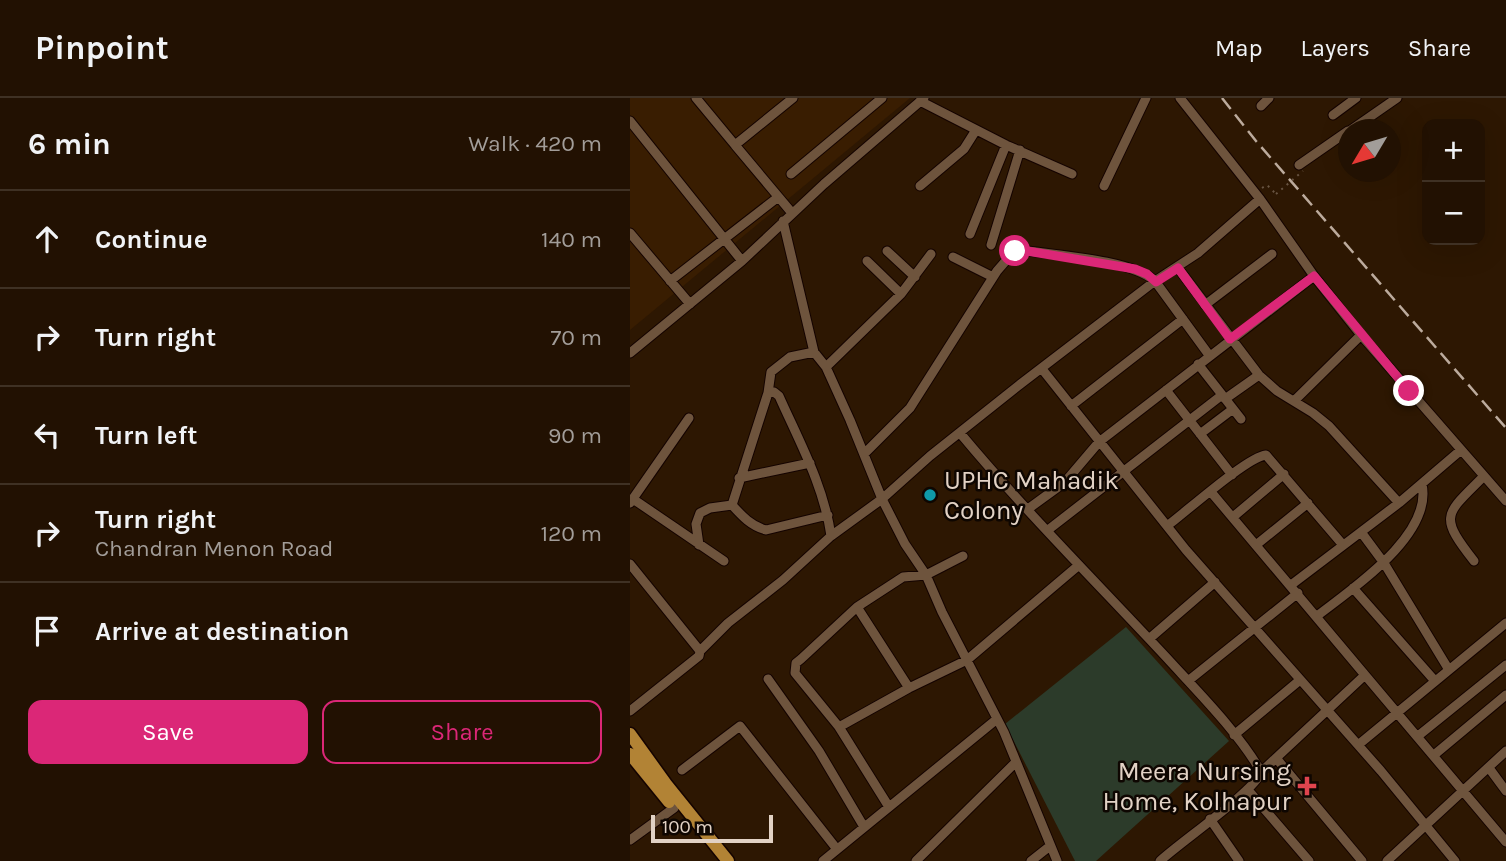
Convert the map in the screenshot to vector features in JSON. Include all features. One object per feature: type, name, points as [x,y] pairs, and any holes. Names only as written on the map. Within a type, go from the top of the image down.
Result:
[{"type":"highway","points":[[630,734],[728,861]]},
{"type":"highway","points":[[630,754],[719,861]]},
{"type":"street","points":[[696,98],[792,213]]},
{"type":"street","points":[[791,174],[882,98]]},
{"type":"street","points":[[1104,186],[1146,98]]},
{"type":"street","points":[[1180,98],[1260,199],[1314,276],[1361,335],[1506,501]]},
{"type":"street","points":[[1261,106],[1269,98]]},
{"type":"street","points":[[1333,116],[1356,98]]},
{"type":"street","points":[[1366,119],[1397,98]]},
{"type":"street","points":[[735,145],[791,99]]},
{"type":"street","points":[[630,354],[742,261],[783,221],[922,100],[1006,145],[1072,174]]},
{"type":"street","points":[[630,121],[742,261]]},
{"type":"street","points":[[920,186],[964,149],[976,130]]},
{"type":"street","points":[[1301,168],[1338,139]]},
{"type":"street","points":[[970,234],[1006,145]]},
{"type":"street","points":[[991,245],[1020,150]]},
{"type":"street","points":[[670,281],[777,198]]},
{"type":"street","points":[[630,711],[699,656],[700,651],[728,623],[783,580],[831,536],[882,499],[930,456],[1042,369],[1178,268],[1260,199]]},
{"type":"street","points":[[783,221],[814,352],[826,366],[865,453],[882,499],[905,544],[926,575],[997,719],[1056,861]]},
{"type":"street","points":[[630,233],[690,303]]},
{"type":"street","points":[[865,453],[910,408],[993,277],[1010,256],[1021,250],[1135,269],[1147,274],[1156,282],[1209,355]]},
{"type":"street","points":[[887,251],[915,277]]},
{"type":"street","points":[[826,366],[901,294],[931,254]]},
{"type":"street","points":[[1205,305],[1272,254]]},
{"type":"street","points":[[953,257],[993,277]]},
{"type":"street","points":[[867,261],[901,294]]},
{"type":"street","points":[[1178,268],[1259,375],[1277,391],[1329,426],[1399,503]]},
{"type":"street","points":[[1028,509],[1065,482],[1099,442],[1314,276]]},
{"type":"street","points":[[1071,406],[1183,319]]},
{"type":"street","points":[[1294,401],[1361,335]]},
{"type":"street","points":[[732,505],[768,393],[771,372],[790,357],[814,352]]},
{"type":"street","points":[[1198,364],[1241,419]]},
{"type":"street","points":[[1042,369],[1167,526],[1327,712],[1358,744],[1455,861]]},
{"type":"street","points":[[1048,530],[1190,421],[1259,375]]},
{"type":"street","points":[[1166,390],[1232,475]]},
{"type":"street","points":[[768,393],[774,392],[779,396],[810,463],[828,515],[831,536]]},
{"type":"street","points":[[1200,434],[1233,409]]},
{"type":"street","points":[[689,418],[631,501],[724,561]]},
{"type":"street","points":[[960,433],[997,478],[1188,681],[1261,772]]},
{"type":"street","points":[[1188,681],[1254,627],[1343,545],[1399,503],[1461,450]]},
{"type":"street","points":[[1167,526],[1262,455],[1270,458],[1343,545]]},
{"type":"street","points":[[739,478],[810,463]]},
{"type":"street","points":[[1233,517],[1284,474]]},
{"type":"street","points":[[1474,561],[1454,534],[1450,515],[1455,505],[1484,476]]},
{"type":"street","points":[[1317,616],[1384,563],[1417,521],[1425,496],[1422,484]]},
{"type":"street","points":[[1211,492],[1506,842]]},
{"type":"street","points":[[1256,544],[1308,503]]},
{"type":"street","points":[[732,505],[747,521],[766,530],[828,515]]},
{"type":"street","points":[[699,545],[696,524],[700,513],[710,508],[732,505]]},
{"type":"street","points":[[1361,532],[1384,563],[1449,670]]},
{"type":"street","points":[[889,807],[839,727],[795,673],[795,668],[801,659],[857,607],[903,577],[926,575],[963,556]]},
{"type":"street","points":[[630,564],[700,651]]},
{"type":"street","points":[[839,727],[967,660],[1079,565]]},
{"type":"street","points":[[1149,639],[1215,582]]},
{"type":"street","points":[[1353,588],[1435,681]]},
{"type":"street","points":[[857,607],[909,688]]},
{"type":"street","points":[[1358,744],[1506,622]]},
{"type":"street","points":[[1418,736],[1506,665]]},
{"type":"street","points":[[1160,861],[1248,790],[1259,779],[1261,772],[1365,675]]},
{"type":"street","points":[[768,679],[819,751],[864,827]]},
{"type":"street","points":[[1234,735],[1300,680]]},
{"type":"street","points":[[1434,755],[1506,695]]},
{"type":"street","points":[[823,861],[997,719]]},
{"type":"street","points":[[682,770],[740,726],[836,848]]},
{"type":"street","points":[[1387,861],[1506,751]]},
{"type":"street","points":[[1276,758],[1362,861]]},
{"type":"street","points":[[916,861],[1016,762]]},
{"type":"street","points":[[1489,768],[1506,791]]},
{"type":"street","points":[[1248,790],[1309,861]]},
{"type":"street","points":[[630,840],[674,808]]},
{"type":"street","points":[[1210,819],[1239,861]]},
{"type":"street","points":[[1031,861],[1050,846]]},
{"type":"path","points":[[1267,185],[1276,194],[1301,168]]},
{"type":"shaded area","points":[[630,98],[910,98],[630,330]]},
{"type":"green space","points":[[1126,627],[1229,741],[1096,861],[1075,861],[1005,724]]},
{"type":"railway","points":[[1222,98],[1256,141],[1506,428]]},
{"type":"place","name":"UPHC Mahadik Colony","points":[[930,495]]},
{"type":"place","name":"Meera Nursing Home, Kolhapur","points":[[1307,786]]},
{"type":"route","points":[[1015,251],[1135,269],[1156,282],[1178,268],[1230,339],[1314,276],[1409,391]]}]
